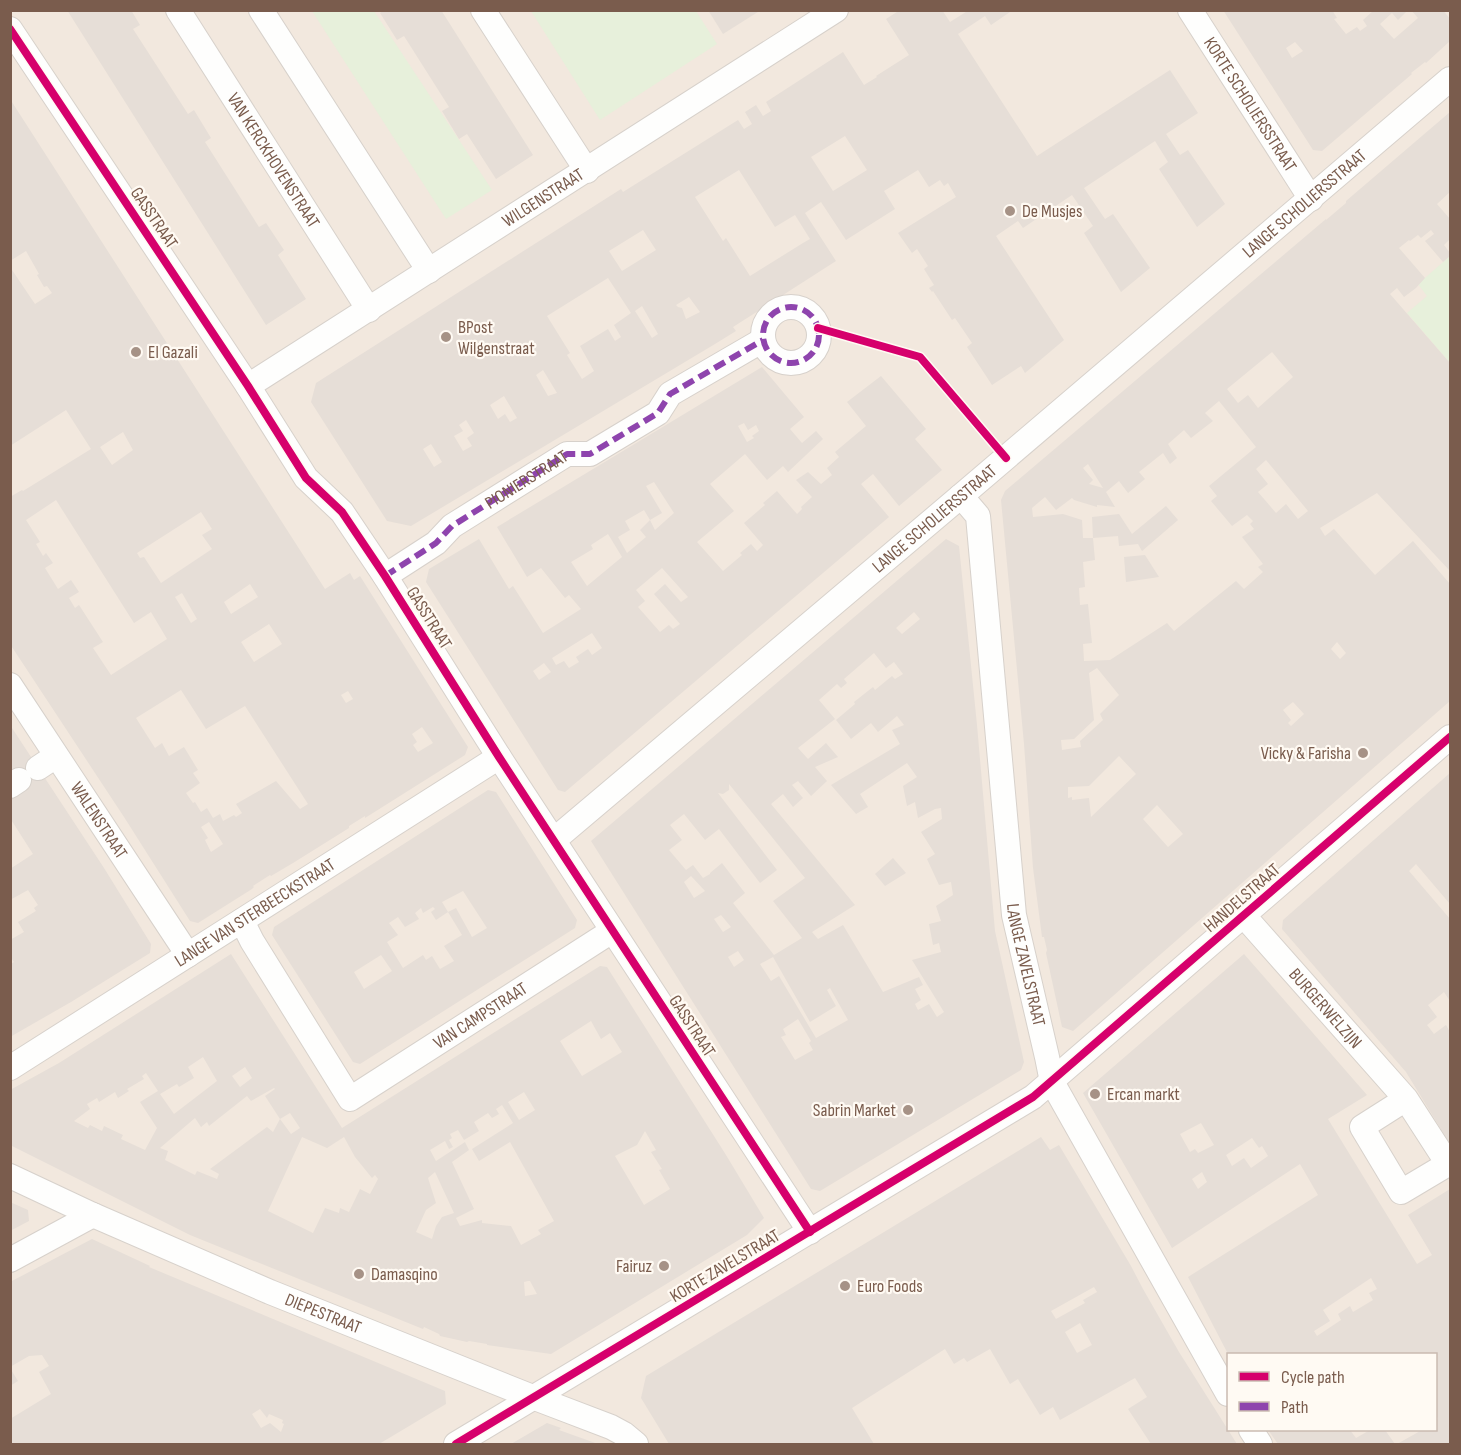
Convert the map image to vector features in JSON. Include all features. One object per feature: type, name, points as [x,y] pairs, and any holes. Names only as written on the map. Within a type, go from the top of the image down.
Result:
[{"type":"street","name":"VAN KERCKHOVENSTRAAT","points":[[178,10],[369,309]]},
{"type":"street","points":[[261,10],[429,271]]},
{"type":"street","points":[[483,10],[586,171]]},
{"type":"street","name":"WILGENSTRAAT","points":[[249,386],[586,171],[807,18],[836,10]]},
{"type":"street","name":"KORTE SCHOLIERSSTRAAT","points":[[1190,10],[1311,199]]},
{"type":"street","name":"GASSTRAAT","points":[[10,29],[249,386],[306,478],[342,512],[385,576],[499,758],[810,1232]]},
{"type":"street","name":"LANGE SCHOLIERSSTRAAT","points":[[554,840],[1311,199],[1450,78]]},
{"type":"street","name":"PIONIERSTRAAT","points":[[385,576],[436,543],[452,526],[567,454],[590,454],[658,413],[670,394],[763,340]]},
{"type":"street","name":"LANGE ZAVELSTRAAT","points":[[961,496],[978,516],[1014,915],[1052,1082],[1227,1392]]},
{"type":"street","name":"WALENSTRAAT","points":[[10,685],[31,772],[188,955]]},
{"type":"street","name":"HANDELSTRAAT","points":[[1052,1082],[1450,736]]},
{"type":"street","name":"LANGE VAN STERBEECKSTRAAT","points":[[10,1068],[499,758]]},
{"type":"street","name":"BURGERWELZIJN","points":[[1244,916],[1406,1099]]},
{"type":"street","name":"VAN CAMPSTRAAT","points":[[242,921],[252,941],[350,1099],[612,931]]},
{"type":"street","name":"KORTE ZAVELSTRAAT","points":[[456,1444],[1033,1097],[1052,1082]]},
{"type":"street","name":"DIEPESTRAAT","points":[[10,1176],[270,1292],[611,1427],[636,1444]]},
{"type":"street","points":[[10,1260],[93,1215]]},
{"type":"street","points":[[1252,1431],[1260,1444]]},
{"type":"shaded area","points":[[10,11],[1450,11],[1450,1444],[11,1444]]},
{"type":"green space","points":[[312,11],[374,11],[492,190],[446,219]]},
{"type":"green space","points":[[531,11],[696,11],[717,44],[600,120]]},
{"type":"green space","points":[[1450,256],[1450,363],[1407,313],[1427,296],[1418,284]]},
{"type":"building","points":[[67,10],[131,10],[140,25],[133,29],[188,114],[194,110],[211,138],[205,142],[259,227],[266,223],[284,250],[278,255],[306,299],[266,325]]},
{"type":"building","points":[[384,10],[441,10],[533,155],[496,179],[467,134],[459,139],[442,111],[449,107],[404,36],[397,40],[380,13]]},
{"type":"building","points":[[708,10],[761,10],[723,34]]},
{"type":"building","points":[[900,10],[942,10],[950,22],[969,10],[1013,10],[991,25],[985,16],[958,34],[1037,156],[1170,70],[1198,113],[1166,134],[1180,155],[1188,150],[1225,204],[1197,227],[1159,169],[1168,162],[1155,141],[1084,188],[1105,219],[1113,214],[1150,268],[1121,292],[1084,233],[1093,226],[1072,195],[1023,228],[1018,221],[996,236],[1064,340],[1025,373],[1021,366],[992,385],[967,347],[972,343],[955,318],[952,320],[929,288],[934,285],[924,269],[928,266],[917,249],[912,253],[898,233],[956,197],[948,183],[944,186],[940,180],[929,187],[918,170],[884,191],[895,209],[846,240],[821,202],[805,213],[836,261],[733,327],[736,331],[411,526],[387,521],[311,402],[316,383],[621,189],[623,192],[738,120],[744,129],[752,124],[745,112],[756,105],[763,116],[771,111],[766,102],[843,52],[864,85],[877,77],[909,55],[886,19]],"holes":[[[845,136],[867,170],[833,191],[811,157]],[[739,170],[775,227],[795,215],[810,239],[750,276],[726,238],[723,241],[695,197]],[[643,230],[656,250],[622,271],[609,251]],[[608,278],[631,313],[614,325],[621,337],[615,341],[608,329],[580,346],[594,371],[582,379],[567,355],[570,353],[547,316]],[[689,297],[700,312],[686,319],[682,308],[676,305]],[[642,306],[658,334],[652,338],[635,311]],[[543,370],[557,393],[548,396],[536,375]],[[504,396],[517,418],[510,422],[505,414],[498,419],[490,405]],[[466,420],[474,433],[467,438],[472,446],[463,451],[454,436],[463,431],[459,425]],[[431,444],[442,462],[434,467],[423,449]]]},
{"type":"building","points":[[1223,10],[1332,10],[1337,18],[1334,19],[1346,34],[1357,27],[1360,31],[1367,26],[1363,20],[1374,10],[1408,10],[1398,20],[1392,13],[1380,24],[1394,39],[1418,18],[1411,10],[1443,10],[1450,19],[1450,41],[1322,151],[1313,150]],"holes":[[[1295,42],[1303,51],[1292,58],[1286,48]]]},
{"type":"building","points":[[10,99],[325,589],[350,573],[354,580],[360,576],[468,747],[465,755],[293,863],[270,875],[198,923],[190,921],[10,644],[10,530],[12,529],[10,528],[10,497],[91,449],[66,410],[10,446],[10,267],[35,304],[52,293],[47,286],[44,287],[26,251],[10,261],[10,230],[12,229],[10,227]],"holes":[[[123,432],[133,450],[112,465],[100,447]],[[56,500],[134,623],[151,612],[167,639],[111,675],[93,648],[103,642],[79,605],[75,608],[69,598],[79,592],[71,580],[58,589],[45,568],[53,563],[46,553],[43,556],[36,544],[40,542],[26,520]],[[201,512],[212,529],[202,535],[212,549],[161,583],[144,557],[140,558],[137,553]],[[250,584],[258,597],[231,614],[224,602]],[[182,593],[197,619],[191,623],[175,597]],[[269,624],[282,644],[254,662],[241,642]],[[181,690],[206,729],[245,706],[308,804],[300,809],[276,781],[236,804],[242,813],[236,817],[234,815],[223,821],[220,814],[213,818],[207,808],[201,812],[186,793],[200,783],[193,773],[198,770],[184,747],[169,756],[162,743],[155,748],[136,718]],[[348,691],[353,699],[346,703],[341,695]],[[422,727],[433,743],[418,752],[413,745],[417,742],[412,734]],[[209,822],[223,844],[211,852],[205,840],[208,838],[201,827]]]},
{"type":"building","points":[[1450,112],[1450,192],[1437,204],[1450,219],[1450,239],[1444,245],[1450,256],[1443,262],[1425,241],[1434,234],[1431,230],[1421,238],[1418,235],[1409,240],[1399,248],[1425,278],[1404,297],[1397,288],[1390,294],[1450,363],[1450,571],[1377,493],[1320,528],[1325,536],[1334,529],[1375,575],[1413,541],[1450,584],[1450,701],[1073,1031],[1062,1027],[1047,950],[1044,937],[1042,937],[1033,868],[1001,500],[1005,491]],"holes":[[[1272,352],[1293,377],[1258,408],[1248,395],[1238,403],[1227,389]],[[1219,401],[1256,447],[1209,486],[1217,496],[1211,501],[1232,526],[1247,515],[1253,521],[1250,524],[1254,529],[1242,537],[1263,564],[1258,567],[1263,572],[1244,589],[1236,581],[1174,631],[1167,623],[1110,660],[1084,661],[1083,644],[1092,643],[1088,604],[1080,605],[1079,588],[1085,587],[1083,562],[1095,560],[1093,538],[1083,538],[1082,520],[1063,514],[1033,517],[1032,508],[1045,497],[1056,510],[1072,498],[1097,507],[1097,505],[1115,507],[1106,492],[1119,481],[1128,493],[1145,479],[1139,472],[1163,453],[1170,464],[1177,458],[1168,444],[1184,430],[1191,438],[1213,421],[1205,413]],[[1266,460],[1308,511],[1298,519],[1286,504],[1276,513],[1258,492],[1268,484],[1256,469]],[[1088,464],[1103,488],[1089,484],[1093,480],[1083,468]],[[1337,642],[1346,653],[1340,659],[1331,649]],[[1097,668],[1119,695],[1100,714],[1103,720],[1080,741],[1081,747],[1062,750],[1061,740],[1074,739],[1094,720],[1089,673]],[[1293,702],[1304,714],[1291,726],[1288,723],[1291,720],[1283,710]],[[1119,756],[1136,774],[1091,817],[1089,798],[1072,800],[1072,797],[1068,798],[1068,787],[1089,786]],[[1157,805],[1183,834],[1168,847],[1143,819]]]},
{"type":"building","points":[[762,367],[804,417],[790,429],[802,443],[816,431],[823,439],[788,472],[783,466],[767,480],[745,454],[710,484],[734,511],[697,542],[723,571],[751,544],[757,551],[763,545],[744,523],[765,505],[763,503],[777,491],[797,514],[812,497],[796,480],[808,472],[821,484],[832,475],[827,468],[839,457],[835,452],[866,426],[847,402],[881,376],[926,429],[915,439],[942,470],[899,506],[873,474],[861,484],[889,517],[565,792],[558,790],[426,582],[429,569],[479,539],[509,589],[513,586],[543,633],[581,609],[569,595],[565,598],[541,568],[527,577],[497,527]],"holes":[[[744,423],[748,430],[756,425],[759,431],[747,442],[738,426]],[[654,482],[674,513],[655,530],[650,520],[662,513],[646,486]],[[644,510],[650,520],[640,530],[646,537],[627,553],[618,537],[630,530],[625,521]],[[608,534],[622,557],[587,586],[571,562],[593,549],[591,545]],[[662,568],[688,597],[681,602],[665,584],[654,594],[680,624],[673,629],[669,625],[660,632],[638,607],[645,601],[636,590]],[[592,633],[602,648],[592,655],[588,649],[576,657],[579,662],[569,668],[564,661],[556,665],[552,658]],[[544,663],[551,672],[539,680],[533,671]]]},
{"type":"building","points":[[1166,506],[1178,520],[1142,551],[1138,544],[1119,546],[1118,536],[1093,538],[1092,517],[1119,514],[1132,534]]},
{"type":"building","points":[[946,539],[959,546],[995,931],[1024,1062],[1021,1070],[820,1191],[811,1189],[591,841]],"holes":[[[914,612],[920,619],[902,634],[896,628]],[[874,653],[886,668],[894,662],[903,674],[895,679],[892,676],[875,690],[873,687],[836,720],[851,739],[871,723],[878,732],[897,716],[904,725],[892,730],[900,744],[831,785],[856,814],[868,807],[860,794],[907,763],[917,777],[903,786],[907,806],[915,802],[918,818],[941,808],[942,819],[921,832],[935,854],[927,859],[939,885],[951,882],[953,895],[936,906],[941,921],[929,924],[933,945],[939,943],[941,952],[912,960],[944,1012],[937,1017],[929,1004],[918,1010],[915,1004],[921,1000],[915,989],[923,985],[919,977],[883,992],[843,925],[818,939],[812,932],[855,905],[771,804],[783,794],[793,807],[803,798],[792,785],[798,781],[811,796],[827,781],[815,767],[838,757],[826,743],[808,759],[798,748],[835,719],[819,700],[837,684],[841,688],[847,683],[844,679]],[[729,784],[805,878],[773,901],[802,938],[774,955],[733,903],[745,893],[722,863],[703,878],[693,865],[686,870],[669,850],[682,840],[670,825],[684,814],[705,840],[719,829],[760,883],[777,870],[718,793],[723,794],[729,790]],[[691,876],[705,891],[694,898],[684,882]],[[721,915],[731,927],[723,932],[714,919]],[[738,951],[744,960],[734,967],[728,957]],[[773,957],[810,1022],[836,1006],[827,990],[830,988],[848,1020],[816,1038],[779,976],[771,981],[760,964]],[[798,1019],[811,1041],[809,1043],[813,1050],[795,1060],[781,1037],[786,1035],[783,1029]]]},
{"type":"building","points":[[1145,555],[1159,577],[1126,582],[1124,557]]},
{"type":"building","points":[[10,725],[151,944],[150,953],[10,1037],[10,965],[14,962],[10,956],[10,940],[24,932],[18,922],[36,911],[34,908],[38,905],[28,890],[10,900],[10,869],[33,854],[10,818]]},
{"type":"building","points":[[1450,773],[1450,904],[1416,864],[1409,871],[1450,919],[1450,1001],[1444,992],[1428,1005],[1437,1017],[1427,1025],[1434,1034],[1446,1025],[1450,1032],[1450,1144],[1406,1072],[1282,929],[1283,920]]},
{"type":"building","points":[[488,790],[496,792],[577,920],[575,928],[360,1064],[353,1062],[272,935],[274,927]],"holes":[[[463,891],[487,928],[472,937],[456,908],[448,912],[442,902]],[[433,907],[435,909],[431,912],[436,920],[448,912],[462,935],[444,946],[454,961],[440,969],[432,956],[426,960],[423,955],[403,968],[387,942],[398,935],[389,923],[398,917],[405,927],[419,919],[415,913],[421,908],[423,913]],[[381,955],[392,971],[364,989],[354,972]]]},
{"type":"building","points":[[893,858],[906,873],[885,886],[875,874]]},
{"type":"building","points":[[231,954],[342,1128],[600,966],[607,967],[764,1218],[747,1235],[551,1354],[467,1342],[440,1336],[424,1327],[423,1329],[190,1235],[10,1145],[10,1090],[59,1063]],"holes":[[[591,1021],[601,1039],[610,1033],[622,1052],[582,1076],[560,1041]],[[203,1057],[217,1081],[174,1114],[160,1094],[177,1084],[179,1087],[194,1078],[188,1067]],[[245,1067],[252,1078],[240,1087],[232,1076]],[[146,1073],[158,1091],[140,1102],[157,1128],[145,1150],[121,1139],[123,1135],[104,1126],[102,1131],[90,1125],[88,1128],[74,1121],[90,1109],[87,1104],[97,1098],[99,1102],[115,1092],[118,1098],[129,1091],[127,1089],[144,1079],[142,1076]],[[274,1088],[265,1096],[280,1119],[273,1132],[267,1127],[210,1169],[219,1174],[217,1179],[197,1171],[195,1175],[165,1160],[168,1151],[160,1148],[195,1118],[201,1127],[207,1122],[209,1126],[247,1096],[251,1101]],[[524,1092],[535,1110],[519,1120],[508,1102]],[[502,1105],[513,1123],[472,1149],[479,1161],[510,1142],[554,1221],[538,1230],[541,1234],[521,1245],[511,1226],[482,1223],[482,1220],[460,1226],[456,1218],[474,1209],[452,1162],[469,1150],[465,1142],[436,1161],[430,1150],[445,1141],[449,1149],[453,1147],[449,1140],[452,1138],[450,1134],[458,1130],[464,1140],[479,1131],[474,1122],[488,1113],[492,1118],[499,1114],[496,1109]],[[290,1113],[300,1128],[291,1134],[280,1119]],[[645,1131],[656,1150],[651,1152],[662,1169],[659,1170],[670,1189],[644,1205],[615,1156],[637,1145]],[[302,1137],[327,1148],[344,1137],[355,1157],[372,1178],[375,1175],[378,1179],[370,1194],[360,1189],[349,1212],[340,1208],[339,1213],[325,1208],[313,1233],[268,1211]],[[435,1172],[454,1213],[442,1217],[432,1239],[416,1232],[426,1210],[436,1203],[428,1178]],[[530,1281],[537,1294],[525,1296],[524,1282]]]},
{"type":"building","points":[[1244,954],[1367,1095],[1328,1119],[1417,1264],[1432,1255],[1408,1215],[1450,1189],[1450,1444],[1397,1444],[1420,1431],[1437,1431],[1437,1353],[1227,1353],[1188,1277],[1318,1195],[1300,1164],[1172,1248],[1083,1093]],"holes":[[[1201,1123],[1214,1145],[1198,1153],[1195,1149],[1190,1152],[1180,1134]],[[1252,1138],[1259,1148],[1262,1146],[1268,1156],[1251,1168],[1244,1158],[1232,1166],[1226,1155]],[[1202,1172],[1207,1182],[1198,1189],[1192,1179]],[[1371,1278],[1377,1289],[1369,1293],[1373,1300],[1353,1312],[1350,1306],[1338,1314],[1341,1320],[1317,1336],[1314,1331],[1330,1321],[1323,1310]]]},
{"type":"building","points":[[1041,1137],[1050,1150],[1059,1145],[1179,1352],[1237,1444],[1151,1444],[1128,1409],[1147,1397],[1135,1378],[1060,1420],[1053,1407],[1040,1415],[1018,1379],[1010,1384],[990,1349],[967,1362],[964,1358],[954,1364],[945,1349],[852,1408],[874,1444],[669,1444],[641,1398],[646,1376]],"holes":[[[1094,1287],[1097,1292],[1083,1300],[1085,1303],[1056,1319],[1051,1311]],[[1080,1323],[1092,1345],[1077,1353],[1065,1332]]]},
{"type":"building","points":[[10,1202],[28,1210],[29,1221],[10,1231]]},
{"type":"building","points":[[92,1239],[149,1267],[445,1391],[446,1404],[379,1444],[10,1444],[10,1419],[51,1394],[39,1372],[49,1366],[42,1355],[29,1356],[10,1367],[10,1282]],"holes":[[[260,1409],[267,1418],[269,1414],[283,1420],[281,1432],[270,1423],[261,1428],[252,1414]]]},
{"type":"building","points":[[10,1368],[18,1381],[10,1386]]},
{"type":"building","points":[[547,1423],[561,1428],[559,1430],[598,1444],[511,1444]]},
{"type":"building","points":[[1269,1431],[1351,1431],[1356,1438],[1368,1431],[1386,1431],[1395,1444],[1278,1444]]},
{"type":"marked path","points":[[791,307],[802,309],[811,315],[817,324],[819,335],[817,346],[811,355],[802,361],[791,363],[780,361],[771,355],[765,346],[763,335],[765,324],[771,315],[780,309],[791,307]]},
{"type":"marked path","points":[[385,576],[436,543],[452,526],[567,454],[590,454],[658,413],[670,394],[763,340]]},
{"type":"cycle path","points":[[10,29],[248,386],[306,478],[342,512],[385,576],[499,757],[810,1232]]},
{"type":"cycle path","points":[[818,328],[920,357],[1006,458]]},
{"type":"cycle path","points":[[456,1444],[1033,1097],[1450,737]]},
{"type":"place","name":"De Musjes","points":[[1010,211]]},
{"type":"place","name":"BPost Wilgenstraat","points":[[446,337]]},
{"type":"place","name":"El Gazali","points":[[136,352]]},
{"type":"place","name":"Vicky & Farisha","points":[[1363,753]]},
{"type":"place","name":"Ercan markt","points":[[1095,1094]]},
{"type":"place","name":"Sabrin Market","points":[[908,1110]]},
{"type":"place","name":"Fairuz","points":[[664,1266]]},
{"type":"place","name":"Damasqino","points":[[359,1274]]},
{"type":"place","name":"Euro Foods","points":[[845,1286]]}]
